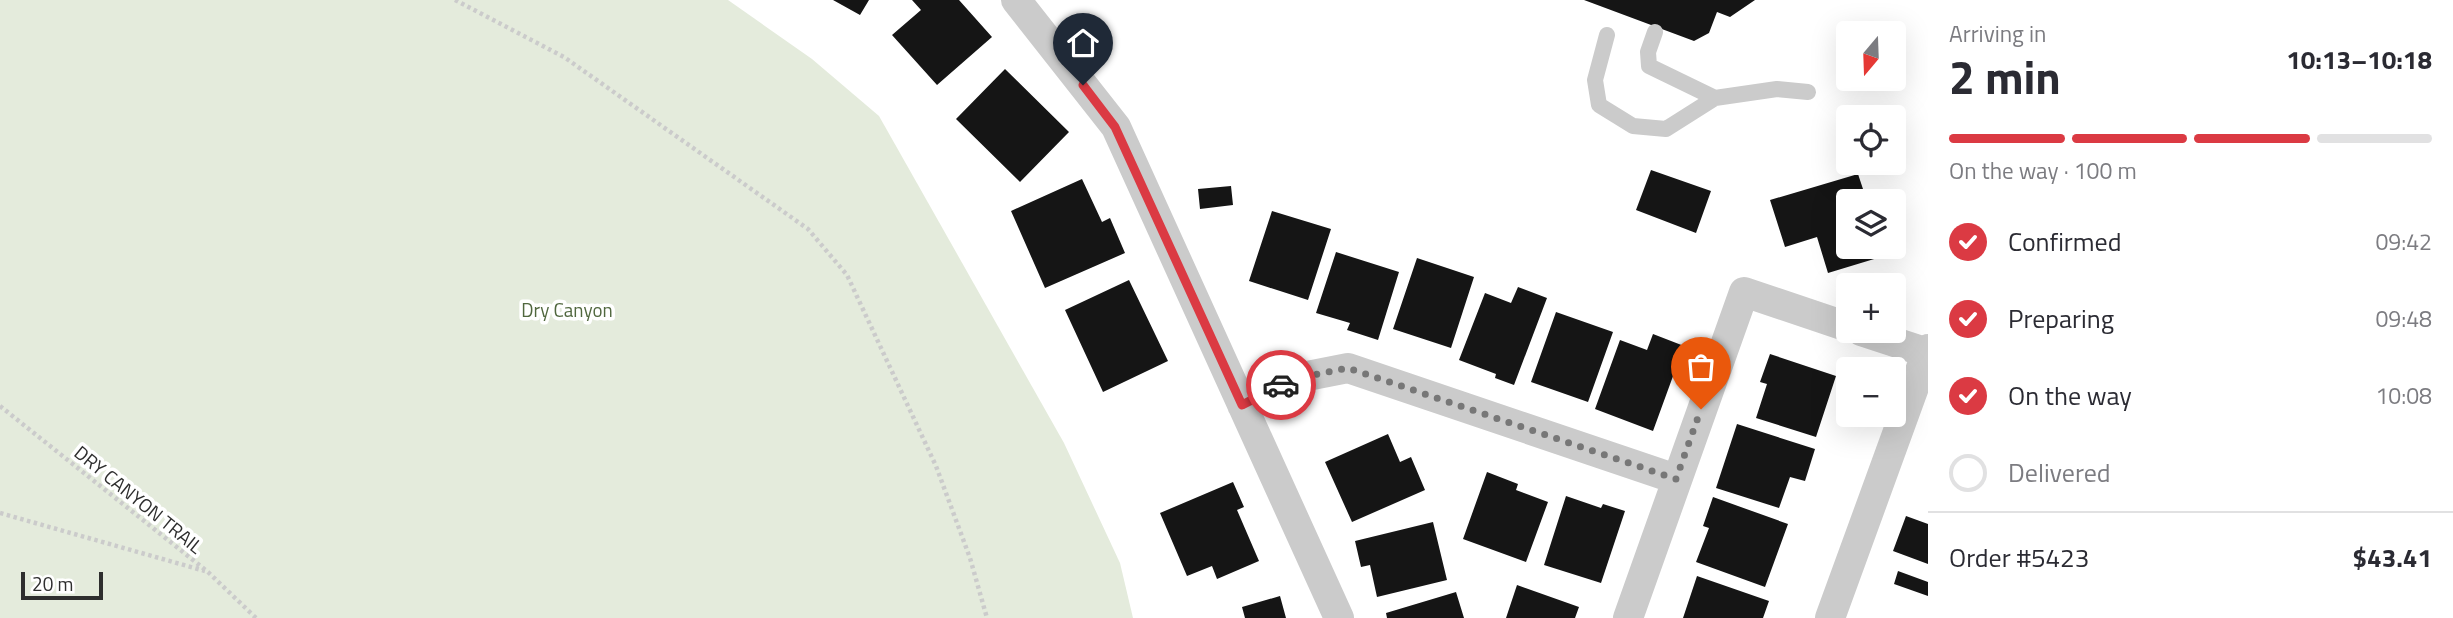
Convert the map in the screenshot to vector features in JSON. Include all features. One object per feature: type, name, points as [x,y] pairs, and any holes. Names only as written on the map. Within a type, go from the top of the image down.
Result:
[{"type":"street","points":[[1016,0],[1115,127],[1339,618]]},
{"type":"street","points":[[1628,618],[1744,292],[1836,323]]},
{"type":"street","points":[[1830,618],[1928,352],[1899,343]]},
{"type":"street","points":[[1242,405],[1292,379],[1348,368],[1676,479]]},
{"type":"lane","points":[[1655,32],[1648,52],[1649,66],[1715,98]]},
{"type":"lane","points":[[1607,35],[1595,80],[1599,105],[1633,126],[1667,129],[1715,98],[1777,89],[1808,92]]},
{"type":"path","points":[[454,0],[564,57],[808,229],[847,275],[936,466],[970,558],[987,618]]},
{"type":"path","name":"DRY CANYON TRAIL","points":[[0,406],[208,572],[256,618]]},
{"type":"path","points":[[0,513],[208,572]]},
{"type":"green space","name":"Dry Canyon","points":[[0,0],[728,0],[812,59],[879,116],[1064,443],[1120,563],[1133,618],[0,618]]},
{"type":"building","points":[[833,0],[869,0],[860,15]]},
{"type":"building","points":[[912,0],[959,0],[992,37],[937,85],[892,35],[921,10]]},
{"type":"building","points":[[1584,0],[1755,0],[1730,17],[1717,12],[1709,33],[1694,41]]},
{"type":"building","points":[[1005,69],[1069,132],[1020,182],[956,119]]},
{"type":"building","points":[[1651,170],[1711,191],[1696,233],[1636,210]]},
{"type":"building","points":[[1858,175],[1863,189],[1836,189],[1836,259],[1874,259],[1828,273],[1817,237],[1785,247],[1770,200]]},
{"type":"building","points":[[1082,179],[1102,222],[1110,218],[1125,253],[1045,288],[1011,211]]},
{"type":"building","points":[[1231,186],[1233,205],[1200,209],[1198,189]]},
{"type":"building","points":[[1272,211],[1331,229],[1308,300],[1249,281]]},
{"type":"building","points":[[1336,252],[1399,272],[1378,340],[1347,330],[1350,323],[1316,313]]},
{"type":"building","points":[[1417,258],[1474,277],[1451,348],[1393,329]]},
{"type":"building","points":[[1129,280],[1168,361],[1103,392],[1065,310]]},
{"type":"building","points":[[1518,287],[1547,298],[1514,385],[1495,378],[1496,374],[1459,360],[1485,293],[1511,303]]},
{"type":"building","points":[[1556,312],[1613,332],[1588,402],[1531,382]]},
{"type":"building","points":[[1653,334],[1684,346],[1653,431],[1595,409],[1620,340],[1647,350]]},
{"type":"building","points":[[1770,354],[1836,376],[1816,437],[1756,418],[1767,384],[1760,382]]},
{"type":"building","points":[[1737,424],[1815,449],[1805,481],[1790,477],[1779,508],[1716,488]]},
{"type":"building","points":[[1388,434],[1400,462],[1411,457],[1425,490],[1352,522],[1325,462]]},
{"type":"building","points":[[1487,472],[1518,484],[1516,490],[1548,502],[1526,562],[1463,539]]},
{"type":"building","points":[[1233,482],[1244,507],[1237,510],[1259,561],[1217,579],[1212,566],[1187,576],[1160,513]]},
{"type":"building","points":[[1566,496],[1601,508],[1603,504],[1625,511],[1601,583],[1544,565]]},
{"type":"building","points":[[1713,497],[1788,524],[1765,587],[1696,562],[1709,528],[1703,526]]},
{"type":"building","points":[[1906,516],[1928,524],[1928,564],[1893,551]]},
{"type":"building","points":[[1433,522],[1447,580],[1377,597],[1370,565],[1361,567],[1355,541]]},
{"type":"building","points":[[1898,571],[1928,582],[1928,596],[1894,584]]},
{"type":"building","points":[[1697,576],[1769,601],[1763,618],[1683,618]]},
{"type":"building","points":[[1517,585],[1579,607],[1575,618],[1506,618]]},
{"type":"building","points":[[1456,592],[1464,618],[1387,618],[1386,613]]},
{"type":"building","points":[[1280,596],[1286,618],[1245,618],[1242,607]]},
{"type":"way so far","points":[[1281,385],[1292,379],[1348,368],[1676,479],[1701,409]]},
{"type":"route","points":[[1083,85],[1115,127],[1242,405],[1281,385]]}]
